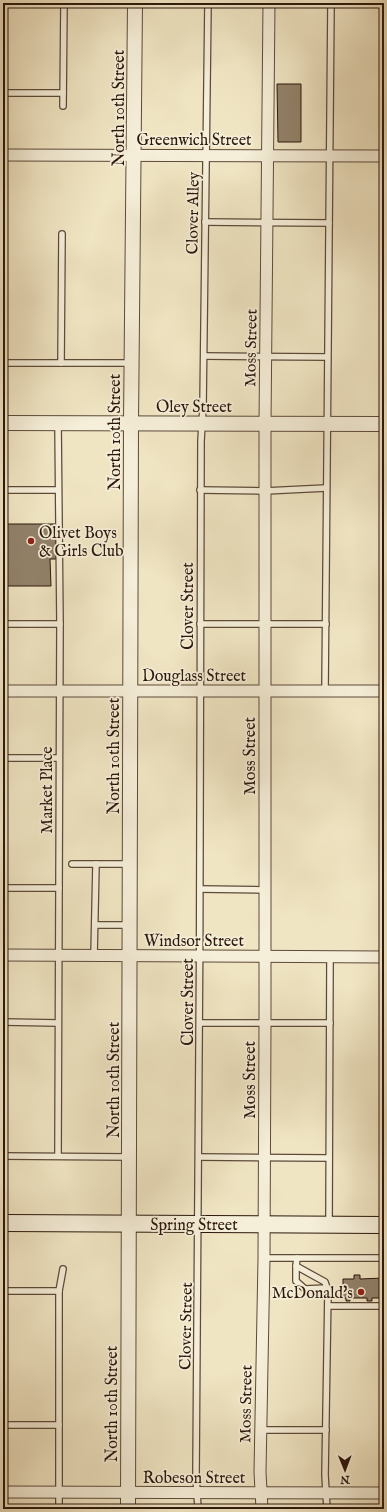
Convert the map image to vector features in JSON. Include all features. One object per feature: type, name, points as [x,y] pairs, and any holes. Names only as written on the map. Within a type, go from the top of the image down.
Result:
[{"type":"main road","name":"Spring Street","points":[[3,1223],[384,1225]]},
{"type":"street","name":"North 10th Street","points":[[128,1509],[131,956],[131,423],[135,3]]},
{"type":"street","name":"Moss Street","points":[[262,1509],[261,1430],[264,1258],[265,1023],[265,357],[269,3]]},
{"type":"street","name":"Greenwich Street","points":[[3,155],[384,156]]},
{"type":"street","name":"Oley Street","points":[[3,423],[384,424]]},
{"type":"street","name":"Douglass Street","points":[[3,691],[384,691]]},
{"type":"street","name":"Windsor Street","points":[[3,955],[384,957]]},
{"type":"street","name":"Robeson Street","points":[[3,1492],[384,1493]]},
{"type":"lane","points":[[63,106],[64,3]]},
{"type":"lane","name":"Clover Alley","points":[[202,424],[208,3]]},
{"type":"lane","points":[[325,691],[331,3]]},
{"type":"lane","points":[[3,93],[63,93]]},
{"type":"lane","points":[[205,222],[329,223]]},
{"type":"lane","points":[[61,363],[62,234]]},
{"type":"lane","points":[[204,356],[327,357]]},
{"type":"lane","points":[[3,363],[132,364]]},
{"type":"lane","name":"Market Place","points":[[58,423],[60,624],[58,1156]]},
{"type":"lane","name":"Clover Street","points":[[198,1509],[196,1475],[200,1023],[200,490],[202,424]]},
{"type":"lane","points":[[200,490],[265,491],[326,488]]},
{"type":"lane","points":[[3,490],[58,490]]},
{"type":"lane","points":[[3,624],[60,624]]},
{"type":"lane","points":[[200,624],[326,624]]},
{"type":"lane","points":[[3,758],[59,758]]},
{"type":"lane","points":[[72,864],[130,864]]},
{"type":"lane","points":[[94,956],[96,864]]},
{"type":"lane","points":[[3,888],[59,888]]},
{"type":"lane","points":[[200,889],[265,890]]},
{"type":"lane","points":[[95,925],[131,925]]},
{"type":"lane","points":[[329,1225],[330,957]]},
{"type":"lane","points":[[3,1022],[58,1022]]},
{"type":"lane","points":[[200,1023],[330,1023]]},
{"type":"lane","points":[[3,1156],[130,1157]]},
{"type":"lane","points":[[199,1157],[329,1158]]},
{"type":"lane","points":[[264,1258],[384,1258]]},
{"type":"lane","points":[[297,1258],[296,1281],[305,1289],[327,1288]]},
{"type":"lane","points":[[296,1266],[325,1282],[327,1288],[327,1509]]},
{"type":"lane","points":[[58,1509],[59,1291],[63,1269]]},
{"type":"lane","points":[[3,1291],[59,1291]]},
{"type":"lane","points":[[328,1306],[384,1306]]},
{"type":"lane","points":[[3,1424],[59,1425]]},
{"type":"lane","points":[[261,1430],[326,1430]]},
{"type":"building","points":[[277,84],[301,84],[301,142],[278,142]]},
{"type":"building","name":"Olivet Boys & Girls Club","points":[[6,524],[56,524],[56,559],[50,559],[51,586],[6,586]]},
{"type":"building","name":"McDonald's","points":[[354,1275],[360,1275],[360,1279],[383,1278],[383,1298],[372,1298],[372,1301],[367,1301],[367,1298],[350,1298],[350,1301],[346,1301],[346,1298],[340,1298],[339,1286],[343,1286],[343,1279],[354,1279]]},
{"type":"place","name":"Olivet Boys & Girls Club","points":[[31,541]]},
{"type":"place","name":"McDonald's","points":[[361,1292]]}]
